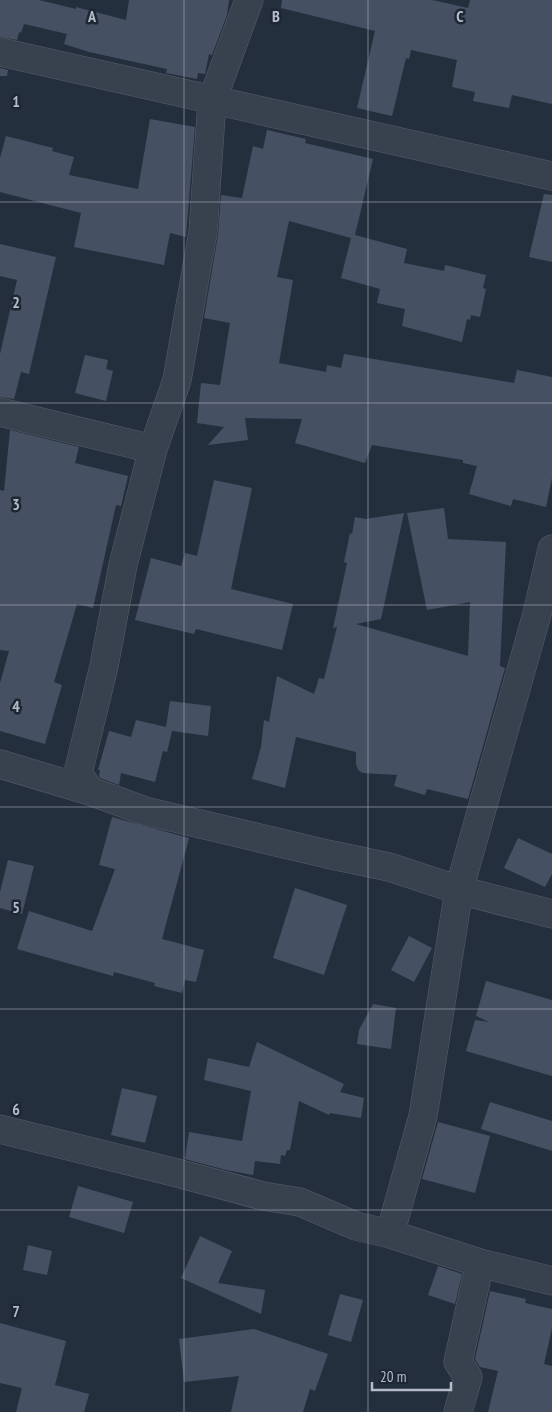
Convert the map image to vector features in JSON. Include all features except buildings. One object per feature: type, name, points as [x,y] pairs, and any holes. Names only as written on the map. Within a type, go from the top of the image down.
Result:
[{"type":"street","points":[[90,791],[78,772],[104,666],[123,565],[153,449],[177,380],[203,232],[212,101],[249,0]]},
{"type":"street","points":[[0,52],[552,176]]},
{"type":"street","points":[[0,412],[153,449]]},
{"type":"street","points":[[390,1234],[423,1116],[460,890],[537,614],[552,549]]},
{"type":"street","points":[[0,764],[90,791],[145,811],[389,867],[460,890],[552,914]]},
{"type":"street","points":[[0,1129],[263,1196],[300,1202],[356,1226],[390,1234],[480,1263],[552,1281]]},
{"type":"street","points":[[458,1412],[468,1377],[458,1362],[480,1263]]}]
